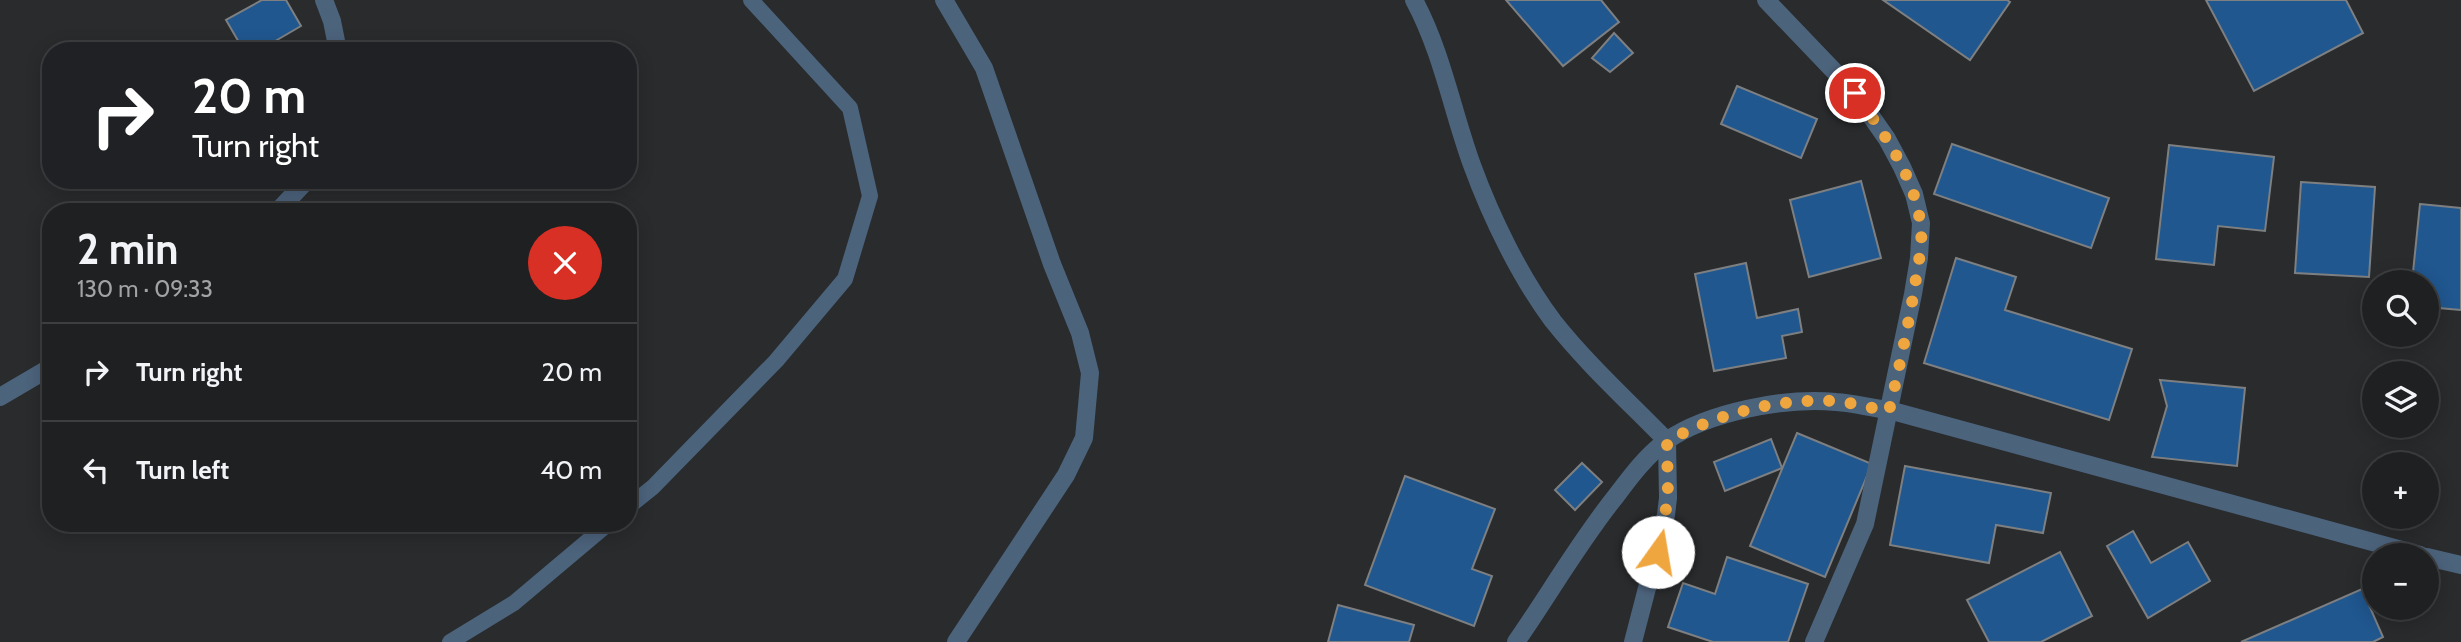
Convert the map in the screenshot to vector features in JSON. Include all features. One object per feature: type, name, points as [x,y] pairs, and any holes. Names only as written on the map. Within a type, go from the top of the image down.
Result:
[{"type":"street","points":[[324,0],[336,42]]},
{"type":"street","points":[[944,0],[984,68],[1052,264],[1080,333],[1090,373],[1084,438],[1066,475],[956,642]]},
{"type":"street","points":[[1414,0],[1437,48],[1472,166],[1501,232],[1538,299],[1574,345],[1667,441],[1666,515],[1633,642]]},
{"type":"street","points":[[1766,0],[1855,93],[1886,139],[1914,194],[1921,223],[1919,258],[1901,358],[1865,524],[1814,642]]},
{"type":"street","points":[[285,203],[299,189]]},
{"type":"street","points":[[1,397],[42,372]]},
{"type":"street","points":[[1516,642],[1594,524],[1639,466],[1667,441],[1702,423],[1737,411],[1779,404],[1835,401],[1889,411],[2376,543]]},
{"type":"street","points":[[2439,560],[2461,565]]},
{"type":"lane","points":[[637,500],[776,361],[845,279],[870,196],[850,108],[751,0]]},
{"type":"lane","points":[[450,642],[514,603],[598,532]]},
{"type":"building","points":[[262,0],[286,0],[301,26],[273,42],[239,42],[226,20]]},
{"type":"building","points":[[1506,0],[1601,0],[1619,22],[1563,66]]},
{"type":"building","points":[[1883,0],[2007,0],[2010,2],[1970,60]]},
{"type":"building","points":[[2206,0],[2346,0],[2363,33],[2254,91]]},
{"type":"building","points":[[1614,33],[1633,53],[1610,72],[1592,58]]},
{"type":"building","points":[[1737,86],[1817,119],[1801,158],[1721,124]]},
{"type":"building","points":[[1952,144],[2109,198],[2091,248],[1934,194]]},
{"type":"building","points":[[2169,145],[2274,157],[2265,231],[2218,226],[2214,265],[2156,259]]},
{"type":"building","points":[[1861,181],[1881,258],[1809,277],[1790,200]]},
{"type":"building","points":[[2301,182],[2375,187],[2369,270],[2362,270],[2362,277],[2295,273]]},
{"type":"building","points":[[2420,204],[2461,208],[2461,310],[2439,308],[2439,270],[2413,270]]},
{"type":"building","points":[[1956,258],[2016,277],[2005,310],[2132,349],[2109,420],[1924,363]]},
{"type":"building","points":[[1746,263],[1757,318],[1798,309],[1802,332],[1782,336],[1786,358],[1714,371],[1695,274]]},
{"type":"building","points":[[2160,380],[2245,388],[2237,466],[2152,457],[2167,406]]},
{"type":"building","points":[[1797,433],[1872,464],[1825,577],[1750,546]]},
{"type":"building","points":[[1771,439],[1782,468],[1725,491],[1714,462]]},
{"type":"building","points":[[1582,463],[1602,482],[1575,510],[1555,490]]},
{"type":"building","points":[[1905,466],[2051,493],[2043,533],[1996,525],[1989,563],[1890,545]]},
{"type":"building","points":[[1405,476],[1495,509],[1472,569],[1492,576],[1474,626],[1365,585]]},
{"type":"building","points":[[2133,531],[2151,563],[2188,542],[2210,581],[2148,618],[2107,546]]},
{"type":"building","points":[[2060,552],[2092,616],[2041,642],[1989,642],[1967,600]]},
{"type":"building","points":[[1727,557],[1808,584],[1788,642],[1713,642],[1668,627],[1683,583],[1715,594]]},
{"type":"building","points":[[2362,589],[2362,620],[2376,620],[2383,637],[2373,642],[2241,642]]},
{"type":"building","points":[[1338,605],[1414,625],[1409,642],[1328,642]]},
{"type":"route","points":[[1658,552],[1668,498],[1667,441],[1702,423],[1737,411],[1779,404],[1835,401],[1889,411],[1919,258],[1921,223],[1914,194],[1902,167],[1855,93]]}]
